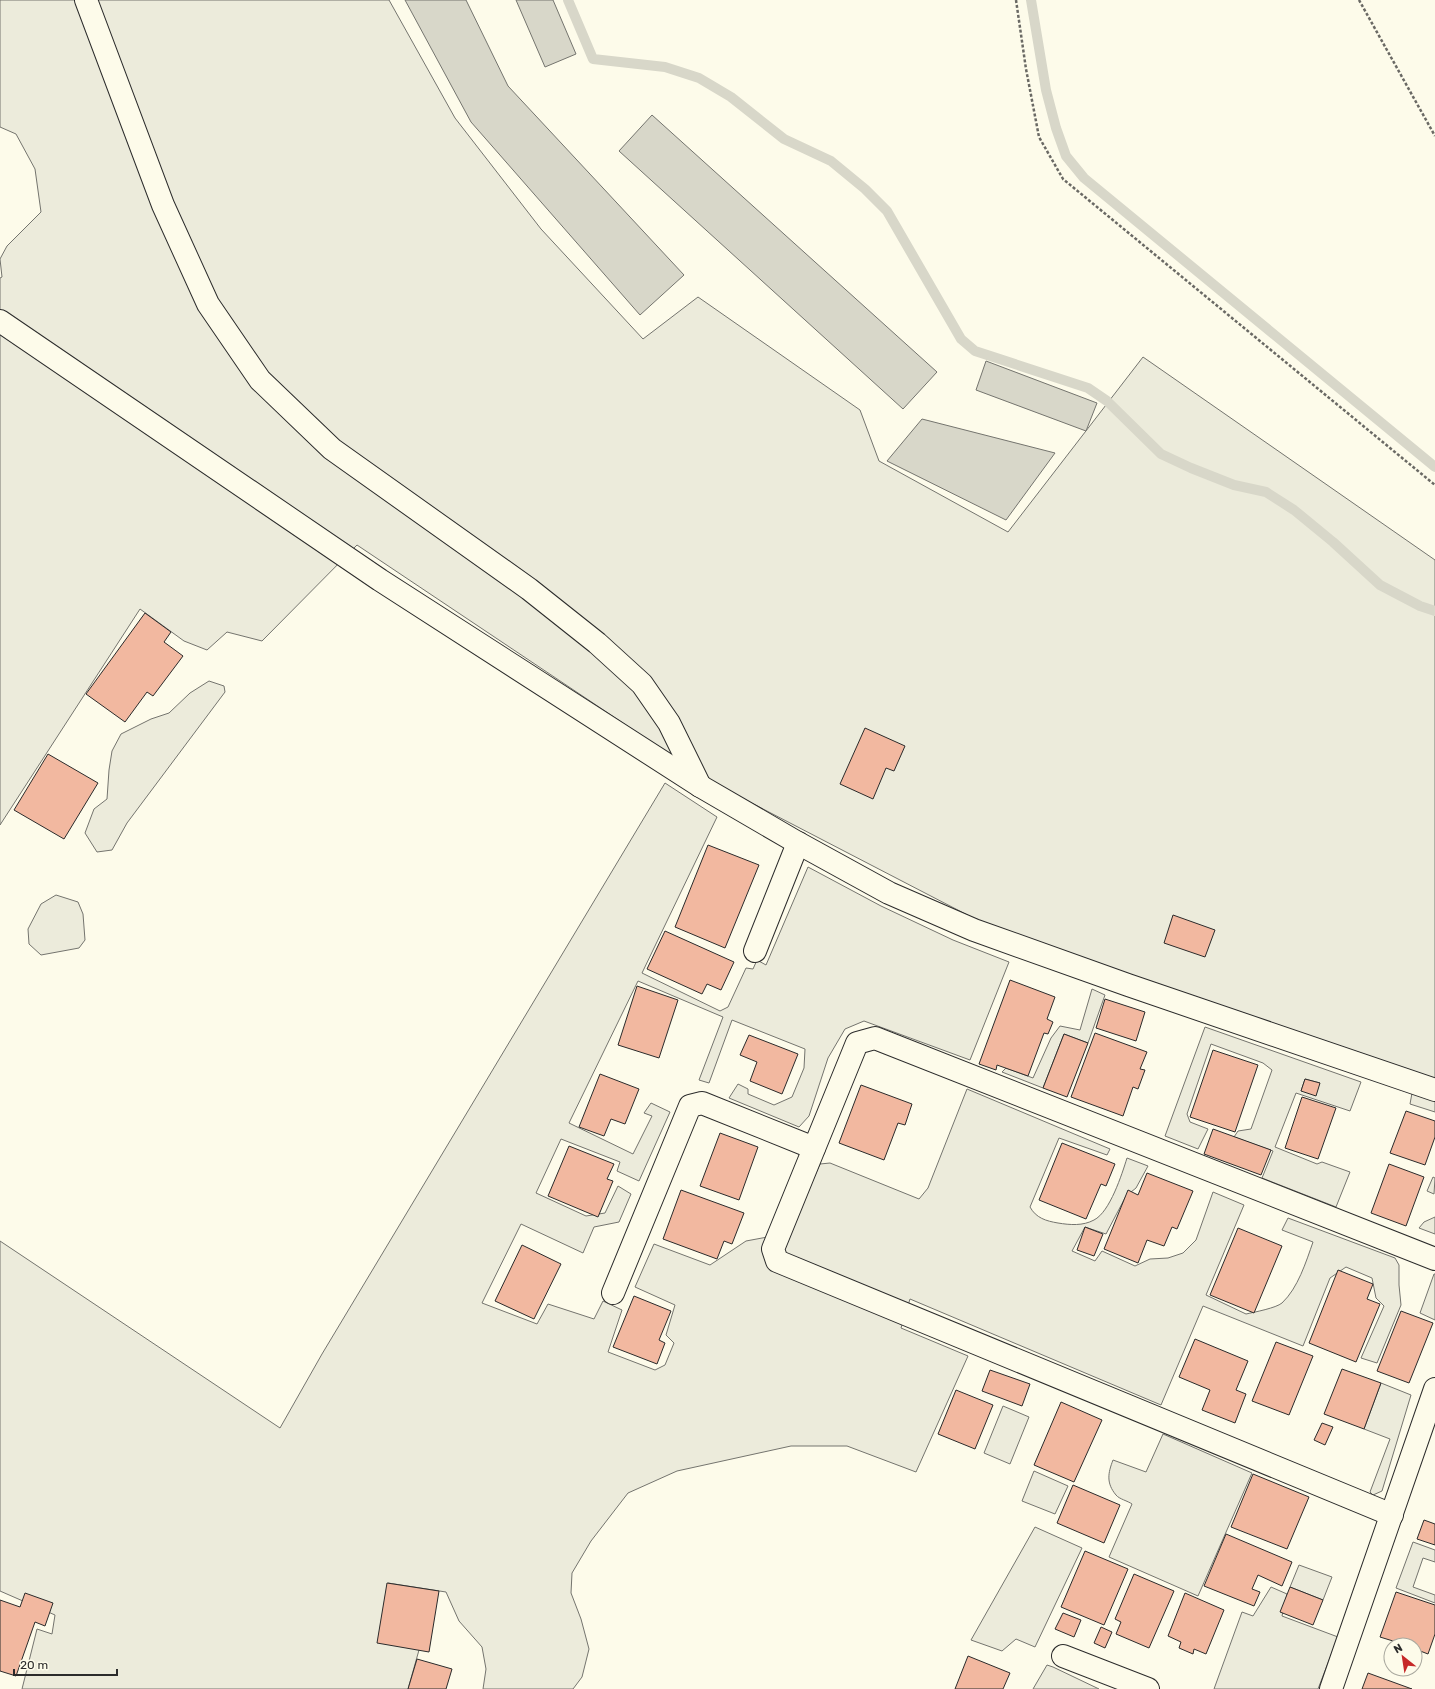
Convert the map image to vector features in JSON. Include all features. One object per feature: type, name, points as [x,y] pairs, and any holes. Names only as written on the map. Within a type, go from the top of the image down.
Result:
[{"type":"street","points":[[86,0],[163,205],[208,304],[260,380],[332,449],[529,589],[597,644],[642,684],[669,723],[700,786]]},
{"type":"street","points":[[0,321],[380,580],[700,786],[798,843],[889,893],[974,930],[1128,985],[1435,1090]]},
{"type":"street","points":[[755,952],[798,843]]},
{"type":"street","points":[[1392,1515],[777,1261],[772,1249],[857,1042],[875,1038],[1435,1259]]},
{"type":"street","points":[[613,1293],[690,1106],[702,1103],[814,1148]]},
{"type":"street","points":[[1331,1689],[1435,1389]]},
{"type":"street","points":[[1063,1656],[1148,1689]]},
{"type":"path","points":[[1016,0],[1026,69],[1039,137],[1063,180],[1435,485]]},
{"type":"path","points":[[1359,0],[1435,136]]},
{"type":"shaded area","points":[[0,0],[389,0],[455,118],[541,229],[643,339],[698,297],[860,410],[879,461],[1008,532],[1143,357],[1435,560],[1435,1081],[1171,991],[979,921],[711,782],[357,545],[262,641],[227,632],[207,650],[184,641],[140,609],[0,825],[0,278],[2,277],[0,259],[7,246],[41,212],[35,169],[16,134],[0,127]]},
{"type":"shaded area","points":[[405,0],[466,0],[508,86],[684,275],[640,315],[471,122]]},
{"type":"shaded area","points":[[516,0],[553,0],[576,54],[545,67]]},
{"type":"shaded area","points":[[652,115],[937,372],[903,409],[619,151]]},
{"type":"shaded area","points":[[986,361],[1097,403],[1086,431],[976,390]]},
{"type":"shaded area","points":[[922,419],[1055,453],[1006,520],[887,461]]},
{"type":"shaded area","points":[[209,681],[224,686],[225,692],[127,823],[112,850],[97,852],[85,833],[94,809],[107,799],[112,751],[121,734],[151,719],[169,713],[190,693]]},
{"type":"shaded area","points":[[665,783],[717,817],[642,973],[720,1011],[728,1007],[746,968],[753,969],[757,960],[766,965],[808,867],[881,906],[953,940],[1009,962],[970,1060],[864,1021],[845,1029],[828,1058],[809,1116],[799,1127],[729,1098],[738,1084],[748,1089],[748,1094],[774,1105],[792,1097],[804,1068],[805,1049],[732,1020],[709,1083],[699,1080],[723,1017],[638,981],[569,1123],[633,1154],[652,1116],[644,1113],[651,1103],[670,1112],[639,1181],[617,1171],[620,1162],[561,1139],[536,1193],[586,1216],[605,1213],[618,1186],[631,1194],[619,1222],[594,1227],[583,1253],[521,1224],[482,1303],[537,1324],[548,1304],[594,1319],[603,1301],[622,1310],[608,1352],[655,1370],[665,1365],[674,1343],[666,1335],[675,1305],[635,1287],[654,1244],[710,1265],[746,1241],[789,1233],[820,1164],[830,1163],[919,1199],[928,1188],[967,1089],[1110,1149],[1107,1155],[1059,1138],[1030,1207],[1035,1214],[1045,1220],[1072,1225],[1094,1220],[1100,1216],[1115,1192],[1127,1158],[1148,1166],[1136,1188],[1126,1196],[1106,1234],[1085,1227],[1072,1251],[1095,1261],[1102,1251],[1135,1266],[1150,1259],[1168,1258],[1183,1253],[1196,1240],[1213,1192],[1244,1205],[1206,1295],[1246,1314],[1270,1308],[1282,1303],[1293,1290],[1301,1274],[1313,1242],[1282,1230],[1288,1218],[1395,1258],[1399,1265],[1401,1305],[1377,1363],[1361,1358],[1384,1306],[1376,1298],[1372,1278],[1346,1267],[1330,1278],[1303,1346],[1203,1306],[1161,1405],[910,1299],[901,1328],[968,1356],[916,1472],[847,1446],[791,1446],[677,1471],[628,1493],[591,1541],[572,1573],[571,1593],[581,1619],[589,1649],[582,1677],[573,1689],[483,1689],[486,1669],[482,1647],[459,1621],[446,1592],[388,1583],[419,1650],[408,1689],[22,1689],[37,1629],[52,1634],[55,1615],[0,1591],[0,1241],[280,1428],[322,1354]]},
{"type":"shaded area","points":[[56,895],[78,902],[83,914],[85,940],[79,948],[41,955],[29,944],[28,929],[41,904]]},
{"type":"shaded area","points":[[1092,989],[1105,995],[1088,1043],[1064,1034],[1043,1088],[1002,1072],[1006,1068],[1033,1078],[1051,1038],[1060,1026],[1080,1030]]},
{"type":"shaded area","points":[[1205,1027],[1361,1082],[1350,1111],[1296,1093],[1275,1147],[1317,1164],[1322,1162],[1350,1172],[1336,1207],[1262,1178],[1273,1151],[1234,1137],[1238,1131],[1251,1129],[1272,1070],[1263,1063],[1211,1044],[1187,1114],[1190,1122],[1208,1129],[1198,1149],[1165,1136]],"holes":[[[1305,1079],[1320,1083],[1301,1091]]]},
{"type":"shaded area","points":[[1412,1093],[1435,1101],[1435,1112],[1410,1104]]},
{"type":"shaded area","points":[[1433,1177],[1435,1178],[1434,1194],[1427,1191]]},
{"type":"shaded area","points":[[1435,1217],[1435,1234],[1419,1228],[1424,1222]]},
{"type":"shaded area","points":[[1435,1274],[1435,1320],[1420,1313]]},
{"type":"shaded area","points":[[1381,1383],[1411,1395],[1382,1491],[1373,1495],[1370,1492],[1390,1439],[1364,1429]]},
{"type":"shaded area","points":[[1003,1406],[1029,1417],[1010,1464],[984,1453]]},
{"type":"shaded area","points":[[1163,1434],[1252,1473],[1198,1596],[1109,1557],[1132,1504],[1117,1496],[1109,1482],[1109,1474],[1113,1460],[1146,1472]]},
{"type":"shaded area","points":[[1034,1471],[1068,1486],[1055,1514],[1022,1501]]},
{"type":"shaded area","points":[[1035,1527],[1082,1548],[1035,1647],[1016,1639],[1002,1651],[971,1640]]},
{"type":"shaded area","points":[[1413,1542],[1435,1550],[1435,1562],[1423,1558],[1413,1587],[1435,1595],[1435,1603],[1396,1588]]},
{"type":"shaded area","points":[[1299,1565],[1332,1577],[1323,1600],[1290,1587]]},
{"type":"shaded area","points":[[1271,1587],[1287,1594],[1282,1616],[1338,1637],[1318,1689],[1214,1689],[1242,1612],[1253,1616]]},
{"type":"shaded area","points":[[1047,1665],[1053,1667],[1099,1689],[1033,1689]]},
{"type":"building","points":[[145,613],[171,632],[164,642],[183,656],[153,696],[147,692],[125,722],[86,694]]},
{"type":"building","points":[[865,728],[905,746],[894,771],[886,768],[873,799],[840,784]]},
{"type":"building","points":[[48,754],[98,783],[64,839],[14,810]]},
{"type":"building","points":[[708,845],[759,865],[725,948],[675,927]]},
{"type":"building","points":[[1173,915],[1215,930],[1205,957],[1164,943]]},
{"type":"building","points":[[665,931],[734,962],[721,990],[707,984],[702,994],[647,969]]},
{"type":"building","points":[[1010,980],[1055,997],[1047,1019],[1053,1022],[1048,1034],[1044,1033],[1028,1076],[997,1065],[996,1070],[979,1064]]},
{"type":"building","points":[[637,986],[678,1000],[659,1058],[618,1045]]},
{"type":"building","points":[[1105,999],[1145,1012],[1136,1041],[1096,1028]]},
{"type":"building","points":[[1095,1033],[1147,1052],[1140,1069],[1145,1070],[1138,1089],[1133,1087],[1123,1116],[1071,1097]]},
{"type":"building","points":[[1064,1034],[1088,1043],[1067,1097],[1043,1088]]},
{"type":"building","points":[[749,1035],[798,1054],[782,1094],[750,1081],[757,1062],[740,1055]]},
{"type":"building","points":[[1213,1050],[1258,1065],[1235,1132],[1190,1117]]},
{"type":"building","points":[[600,1074],[639,1089],[625,1124],[611,1119],[604,1136],[579,1127]]},
{"type":"building","points":[[1305,1079],[1320,1083],[1316,1096],[1301,1091]]},
{"type":"building","points":[[861,1085],[912,1104],[905,1125],[898,1123],[884,1160],[839,1143]]},
{"type":"building","points":[[1302,1097],[1336,1108],[1318,1159],[1285,1148]]},
{"type":"building","points":[[1406,1111],[1435,1121],[1435,1137],[1425,1165],[1390,1153]]},
{"type":"building","points":[[1213,1129],[1271,1150],[1261,1175],[1204,1154]]},
{"type":"building","points":[[720,1133],[758,1147],[739,1200],[700,1186]]},
{"type":"building","points":[[1062,1143],[1115,1164],[1106,1186],[1101,1184],[1086,1219],[1039,1200]]},
{"type":"building","points":[[569,1146],[614,1164],[607,1179],[613,1181],[598,1217],[548,1196]]},
{"type":"building","points":[[1389,1164],[1424,1177],[1406,1226],[1371,1213]]},
{"type":"building","points":[[1147,1173],[1193,1191],[1177,1229],[1172,1227],[1164,1246],[1147,1240],[1138,1263],[1104,1249],[1128,1190],[1138,1195]]},
{"type":"building","points":[[681,1190],[744,1213],[732,1244],[724,1241],[717,1259],[663,1239]]},
{"type":"building","points":[[1085,1227],[1103,1234],[1094,1256],[1077,1250]]},
{"type":"building","points":[[1238,1228],[1282,1246],[1254,1313],[1210,1295]]},
{"type":"building","points":[[522,1245],[561,1264],[534,1319],[495,1301]]},
{"type":"building","points":[[1338,1270],[1373,1284],[1367,1299],[1380,1304],[1356,1362],[1309,1343]]},
{"type":"building","points":[[634,1296],[671,1311],[659,1340],[665,1343],[657,1364],[613,1347]]},
{"type":"building","points":[[1401,1311],[1433,1323],[1409,1383],[1377,1371]]},
{"type":"building","points":[[1195,1339],[1248,1361],[1236,1390],[1246,1394],[1235,1423],[1202,1410],[1210,1390],[1179,1377]]},
{"type":"building","points":[[1276,1342],[1313,1356],[1289,1415],[1252,1401]]},
{"type":"building","points":[[1342,1369],[1381,1383],[1364,1429],[1324,1414]]},
{"type":"building","points":[[990,1370],[1030,1384],[1022,1406],[982,1391]]},
{"type":"building","points":[[956,1390],[993,1405],[975,1449],[938,1434]]},
{"type":"building","points":[[1061,1402],[1102,1420],[1074,1482],[1034,1465]]},
{"type":"building","points":[[1322,1423],[1333,1427],[1325,1445],[1314,1440]]},
{"type":"building","points":[[1253,1474],[1309,1497],[1287,1549],[1231,1527]]},
{"type":"building","points":[[1073,1485],[1120,1505],[1104,1543],[1057,1523]]},
{"type":"building","points":[[1424,1520],[1435,1524],[1435,1545],[1417,1539]]},
{"type":"building","points":[[1226,1534],[1292,1562],[1282,1586],[1258,1575],[1252,1589],[1260,1592],[1254,1606],[1204,1586]]},
{"type":"building","points":[[1085,1551],[1128,1569],[1104,1625],[1061,1607]]},
{"type":"building","points":[[1134,1574],[1174,1591],[1149,1648],[1116,1634],[1121,1622],[1115,1619]]},
{"type":"building","points":[[387,1583],[439,1591],[429,1652],[377,1643]]},
{"type":"building","points":[[1290,1587],[1323,1600],[1313,1625],[1280,1612]]},
{"type":"building","points":[[1396,1592],[1435,1605],[1435,1634],[1428,1654],[1423,1652],[1423,1637],[1380,1637]]},
{"type":"building","points":[[25,1593],[53,1603],[45,1626],[35,1622],[16,1676],[0,1671],[0,1600],[20,1607]]},
{"type":"building","points":[[1185,1593],[1224,1610],[1206,1654],[1194,1649],[1193,1654],[1179,1648],[1181,1642],[1168,1636]]},
{"type":"building","points":[[1063,1613],[1081,1620],[1074,1637],[1055,1629]]},
{"type":"building","points":[[1101,1627],[1112,1632],[1105,1648],[1094,1643]]},
{"type":"building","points":[[968,1656],[1010,1673],[1003,1689],[955,1689]]},
{"type":"building","points":[[417,1659],[452,1669],[446,1689],[408,1689]]},
{"type":"building","points":[[1368,1673],[1412,1689],[1362,1689]]},
{"type":"waterway","points":[[568,0],[593,59],[665,67],[699,78],[731,97],[784,139],[831,161],[865,189],[887,211],[961,339],[975,351],[1088,388],[1107,401],[1161,454],[1234,485],[1266,492],[1294,510],[1333,542],[1380,585],[1420,606],[1435,611]]},
{"type":"waterway","points":[[1031,0],[1046,90],[1056,128],[1066,156],[1084,178],[1435,467]]}]
